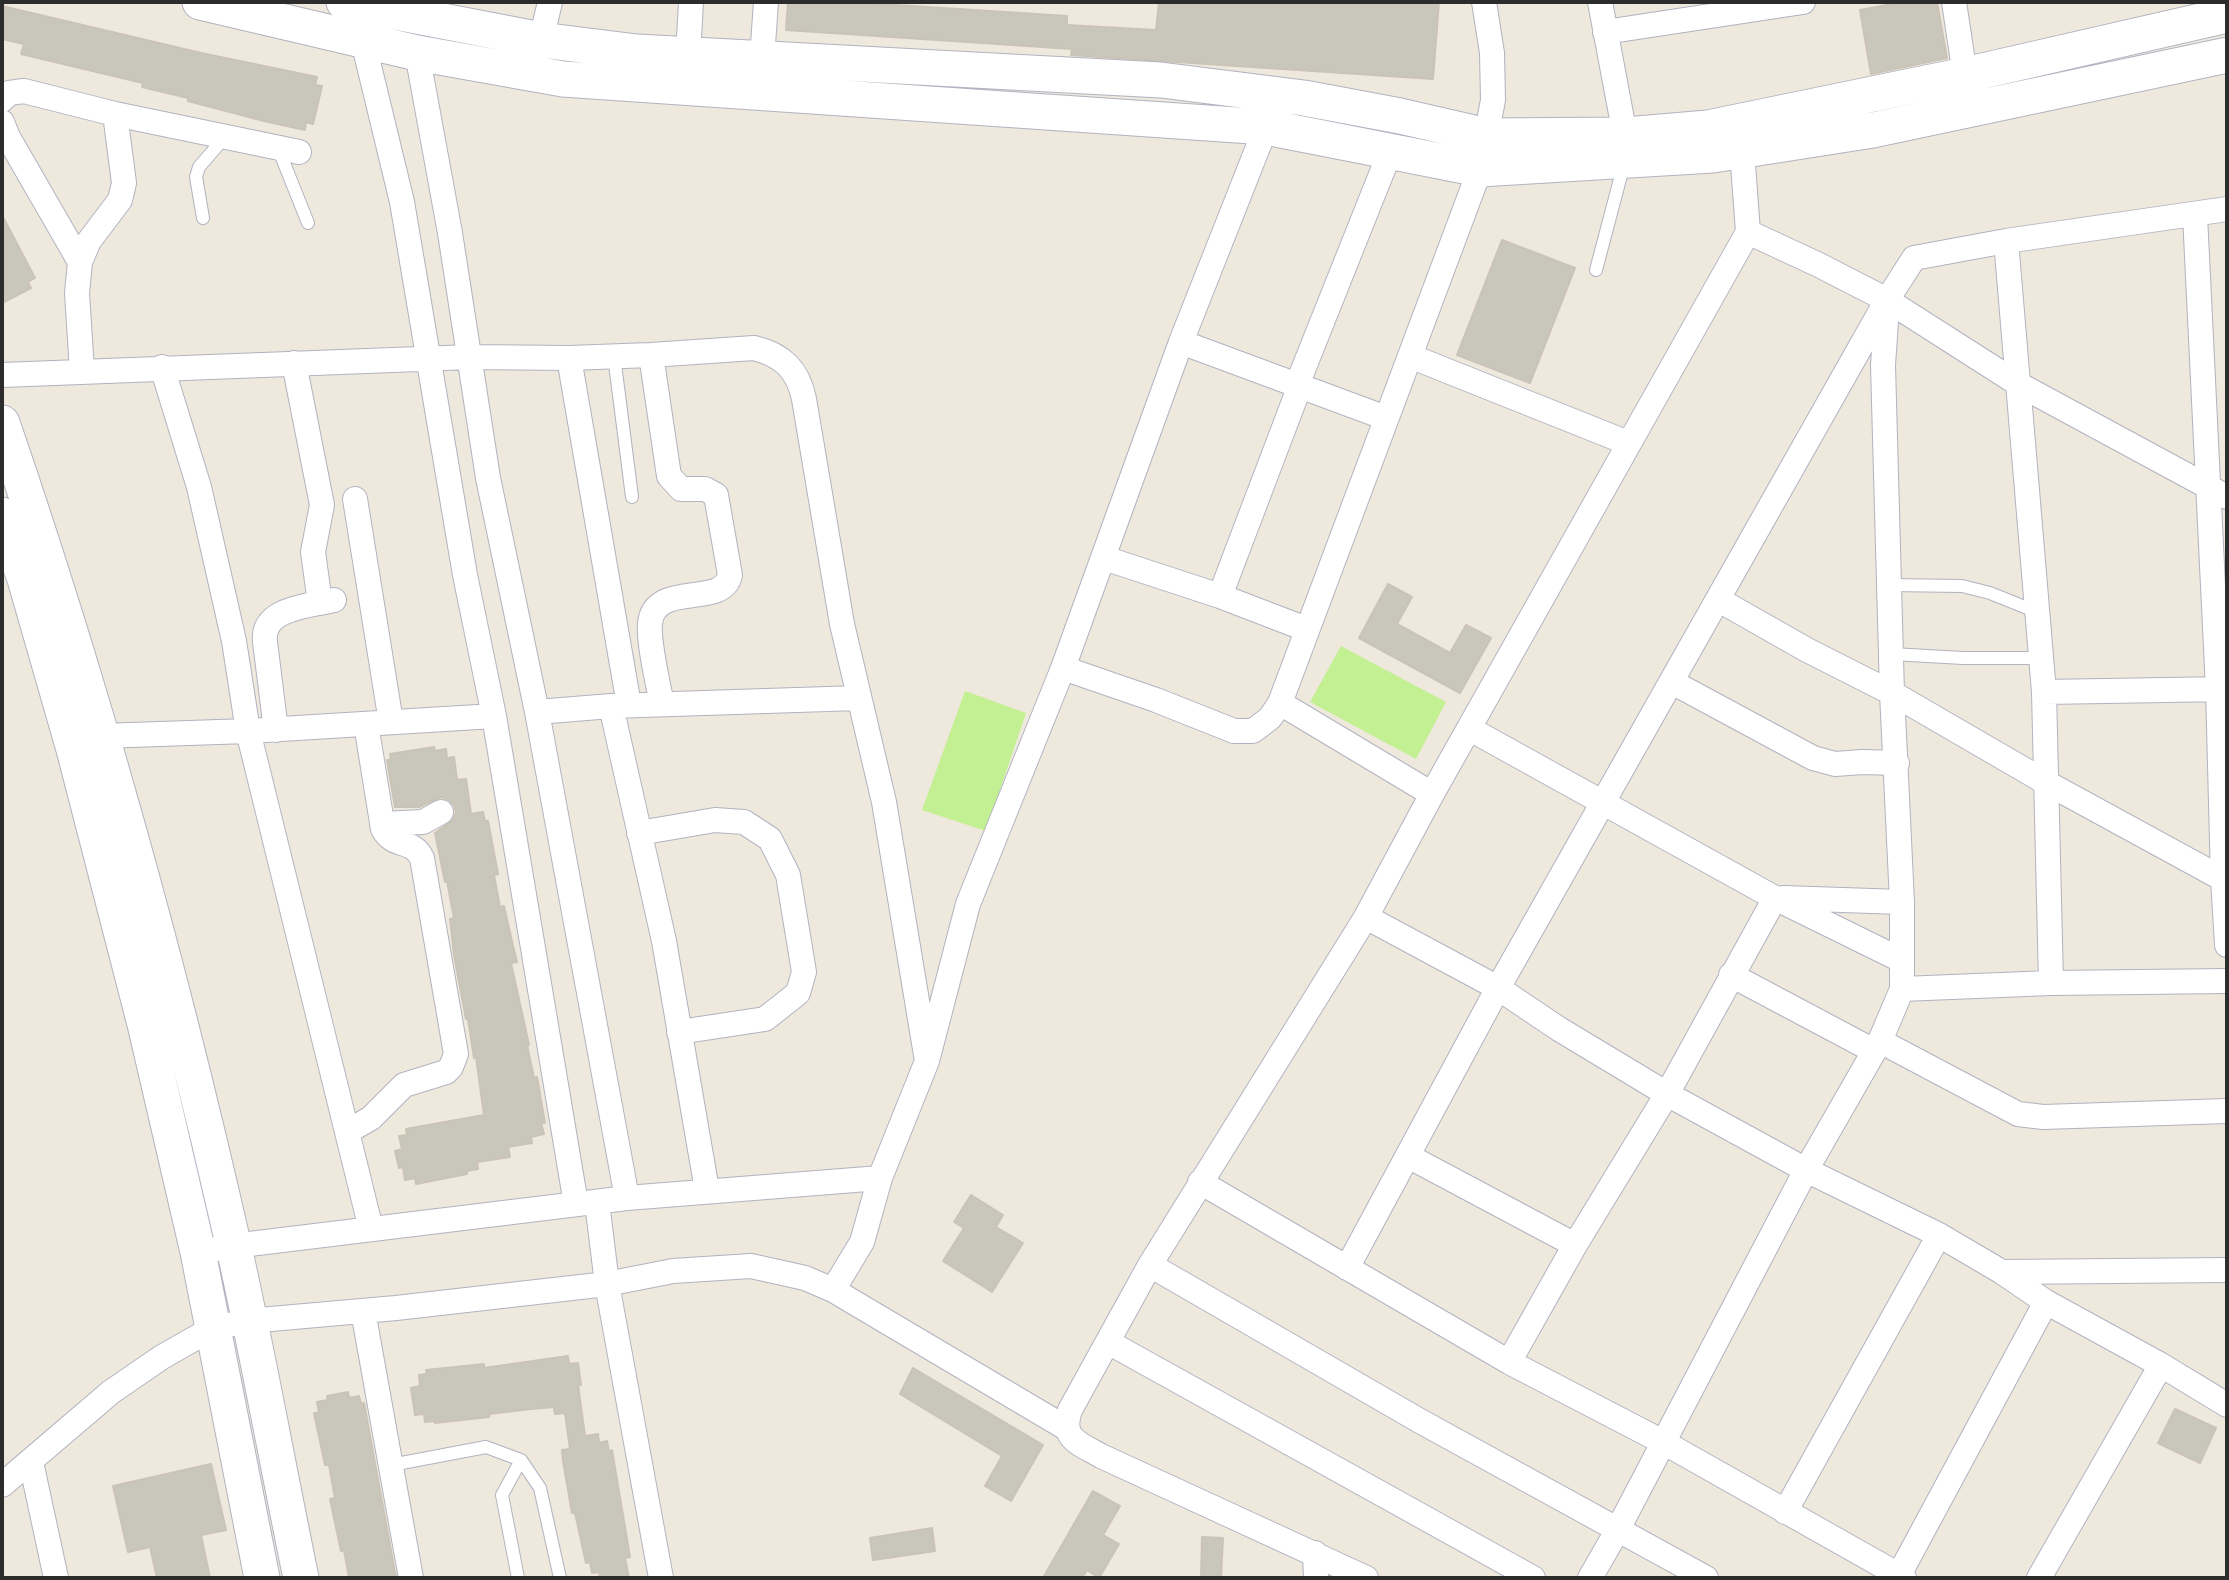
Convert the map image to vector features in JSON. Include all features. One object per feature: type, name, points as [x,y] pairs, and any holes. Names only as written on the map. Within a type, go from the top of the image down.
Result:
[{"type":"main road","points":[[200,2],[417,53],[563,79],[1266,127],[1480,169],[1625,148],[2227,15]]},
{"type":"main road","points":[[344,2],[435,11],[541,40],[688,56],[1161,80],[1235,88],[1400,116],[1487,135],[1713,155],[1873,130],[2227,55]]},
{"type":"main road","points":[[2,423],[51,566],[180,1019],[233,1245],[301,1578]]},
{"type":"main road","points":[[2,515],[25,579],[75,754],[145,1024],[198,1252],[262,1578]]},
{"type":"street","points":[[541,40],[550,2]]},
{"type":"street","points":[[688,56],[691,2]]},
{"type":"street","points":[[762,59],[766,2]]},
{"type":"street","points":[[1063,668],[1156,700],[1234,731],[1253,731],[1270,718],[1280,703],[1480,169],[1493,88],[1492,53],[1484,2]]},
{"type":"street","points":[[1600,2],[1625,148]]},
{"type":"street","points":[[1605,32],[1802,2]]},
{"type":"street","points":[[1954,2],[1965,75]]},
{"type":"street","points":[[363,41],[402,202],[465,575],[586,1203],[607,1284],[661,1578]]},
{"type":"street","points":[[417,53],[471,357],[488,478],[537,712],[627,1198]]},
{"type":"street","points":[[2,100],[9,93],[24,92],[288,150]]},
{"type":"street","points":[[82,371],[77,293],[80,262],[89,241],[120,200],[124,183],[115,114]]},
{"type":"street","points":[[2,122],[80,262]]},
{"type":"street","points":[[833,1290],[862,1242],[880,1178],[927,1061],[968,904],[1063,668],[1181,342],[1266,127]]},
{"type":"street","points":[[1066,1428],[1069,1410],[1150,1265],[1366,917],[1432,794],[1748,232],[1742,151]]},
{"type":"street","points":[[1220,596],[1296,396],[1297,385],[1390,152]]},
{"type":"street","points":[[1347,1268],[1498,988],[1887,300],[1914,258],[2006,241],[2227,209]]},
{"type":"street","points":[[2195,215],[2217,491],[2223,689],[2223,879],[2227,945]]},
{"type":"street","points":[[1748,232],[1887,300],[2020,385],[2217,491]]},
{"type":"street","points":[[2006,241],[2044,692],[2051,983]]},
{"type":"street","points":[[1590,1578],[1806,1170],[1877,1046],[1902,989],[1902,902],[1892,693],[1884,365],[1887,300]]},
{"type":"street","points":[[1181,342],[1386,418]]},
{"type":"street","points":[[2,375],[429,358],[569,358],[754,348],[769,351],[783,359],[801,384],[842,624],[884,802],[927,1061]]},
{"type":"street","points":[[651,355],[669,476],[681,489],[705,489],[716,495],[730,575],[727,584],[719,590],[667,600],[655,609],[650,629],[662,704]]},
{"type":"street","points":[[1410,356],[1628,443]]},
{"type":"street","points":[[569,358],[639,834],[664,941],[707,1190]]},
{"type":"street","points":[[276,730],[265,628],[279,613],[327,602],[313,552],[322,505],[294,363]]},
{"type":"street","points":[[162,368],[202,500],[234,641],[248,731],[371,1229]]},
{"type":"street","points":[[355,499],[391,722]]},
{"type":"street","points":[[1104,558],[1220,596],[1306,629]]},
{"type":"street","points":[[1719,600],[1807,650],[1892,693],[2047,783],[2223,879]]},
{"type":"street","points":[[1672,681],[1813,758],[1835,764],[1897,763]]},
{"type":"street","points":[[2044,692],[2223,689]]},
{"type":"street","points":[[537,712],[620,705],[859,698]]},
{"type":"street","points":[[1280,703],[1432,794]]},
{"type":"street","points":[[101,736],[276,730],[494,716]]},
{"type":"street","points":[[347,1132],[381,1110],[404,1085],[446,1072],[456,1054],[422,858],[411,846],[390,839],[382,824],[366,723]]},
{"type":"street","points":[[1470,729],[1775,898],[1901,960]]},
{"type":"street","points":[[382,824],[423,822],[441,812]]},
{"type":"street","points":[[639,834],[715,820],[744,822],[770,839],[788,875],[804,972],[798,993],[765,1018],[679,1032]]},
{"type":"street","points":[[1775,898],[1902,902]]},
{"type":"street","points":[[1509,1362],[1575,1245],[1667,1094],[1775,898]]},
{"type":"street","points":[[1366,917],[1498,988],[1559,1029],[1667,1094],[1806,1170],[1939,1235],[2046,1302],[2161,1365],[2227,1405]]},
{"type":"street","points":[[1731,975],[2018,1114],[2043,1117],[2227,1111]]},
{"type":"street","points":[[1902,989],[2051,983],[2227,981]]},
{"type":"street","points":[[1408,1156],[1575,1245]]},
{"type":"street","points":[[198,1252],[233,1245],[627,1198],[880,1178]]},
{"type":"street","points":[[1200,1182],[1509,1362],[1662,1442],[1902,1577],[2046,1302]]},
{"type":"street","points":[[1785,1512],[1939,1235]]},
{"type":"street","points":[[1150,1265],[1420,1421],[1706,1578]]},
{"type":"street","points":[[2,1485],[111,1392],[162,1357],[213,1328],[248,1321],[607,1284],[673,1272],[751,1266],[805,1278],[833,1290],[1066,1428],[1080,1444],[1101,1456],[1366,1578]]},
{"type":"street","points":[[2002,1272],[2227,1270]]},
{"type":"street","points":[[363,1311],[411,1578]]},
{"type":"street","points":[[1108,1342],[1533,1578]]},
{"type":"street","points":[[2039,1578],[2161,1365]]},
{"type":"street","points":[[31,1462],[56,1578]]},
{"type":"street","points":[[1314,1553],[1316,1578]]},
{"type":"lane","points":[[203,218],[196,177],[199,167],[226,137]]},
{"type":"lane","points":[[1596,270],[1625,148]]},
{"type":"lane","points":[[288,150],[308,223]]},
{"type":"lane","points":[[614,356],[632,497]]},
{"type":"lane","points":[[1889,585],[1962,586],[1990,593],[2038,612]]},
{"type":"lane","points":[[1892,653],[1963,658],[2041,658]]},
{"type":"lane","points":[[391,1465],[486,1447],[521,1460],[540,1488],[560,1578]]},
{"type":"lane","points":[[518,1578],[502,1495],[521,1460]]},
{"type":"green space","points":[[1341,646],[1446,702],[1416,759],[1310,702]]},
{"type":"green space","points":[[965,691],[1026,713],[986,831],[922,810]]},
{"type":"building","points":[[788,2],[850,2],[1067,16],[1067,25],[1156,30],[1159,2],[1439,2],[1433,79],[1071,55],[1072,49],[786,30]]},
{"type":"building","points":[[1903,2],[1937,2],[1947,58],[1871,74],[1860,10]]},
{"type":"building","points":[[2,6],[317,77],[315,85],[322,86],[313,124],[306,122],[305,130],[264,121],[142,87],[143,83],[21,54],[24,44],[2,39]]},
{"type":"building","points":[[2,215],[35,278],[28,282],[31,288],[2,303]]},
{"type":"building","points":[[1502,240],[1575,268],[1530,383],[1457,355]]},
{"type":"building","points":[[1388,584],[1412,597],[1397,624],[1450,653],[1466,625],[1491,638],[1460,693],[1359,638]]},
{"type":"building","points":[[434,747],[435,751],[446,749],[447,758],[454,757],[457,780],[466,779],[471,814],[483,812],[485,821],[488,821],[498,874],[494,875],[500,907],[504,906],[517,962],[511,963],[545,1123],[541,1123],[544,1134],[531,1137],[532,1143],[508,1147],[510,1157],[477,1162],[478,1169],[467,1171],[467,1174],[416,1184],[415,1178],[405,1180],[403,1167],[399,1168],[395,1151],[402,1149],[399,1136],[407,1135],[406,1129],[484,1115],[476,1057],[474,1058],[454,955],[450,919],[454,918],[435,833],[453,820],[456,813],[454,805],[441,797],[419,807],[395,807],[387,760],[391,760],[390,754]]},
{"type":"building","points":[[971,1195],[1003,1215],[996,1227],[1023,1243],[992,1292],[943,1261],[964,1228],[954,1222]]},
{"type":"building","points":[[568,1356],[569,1364],[578,1363],[585,1436],[598,1434],[599,1443],[607,1441],[609,1452],[612,1450],[630,1557],[625,1558],[629,1578],[600,1578],[599,1572],[592,1573],[590,1562],[586,1563],[575,1513],[572,1513],[563,1461],[562,1450],[570,1449],[565,1413],[555,1414],[554,1407],[435,1423],[425,1422],[424,1414],[415,1415],[411,1388],[420,1386],[419,1375],[427,1374],[426,1370],[484,1364],[484,1368]]},
{"type":"building","points":[[913,1368],[1043,1445],[1011,1501],[985,1486],[1002,1456],[900,1394]]},
{"type":"building","points":[[348,1392],[349,1398],[359,1396],[361,1404],[364,1403],[396,1578],[349,1578],[344,1550],[341,1551],[330,1499],[335,1498],[329,1465],[325,1465],[314,1413],[319,1413],[317,1402],[328,1400],[327,1396]]},
{"type":"building","points":[[2175,1409],[2216,1428],[2200,1463],[2158,1443]]},
{"type":"building","points":[[211,1464],[226,1530],[201,1535],[210,1578],[157,1578],[150,1547],[128,1552],[113,1486]]},
{"type":"building","points":[[1093,1491],[1120,1506],[1103,1535],[1119,1544],[1099,1578],[1087,1570],[1082,1578],[1043,1578]]},
{"type":"building","points":[[932,1528],[935,1551],[873,1560],[870,1538]]},
{"type":"building","points":[[1202,1537],[1223,1538],[1221,1578],[1201,1578]]}]
